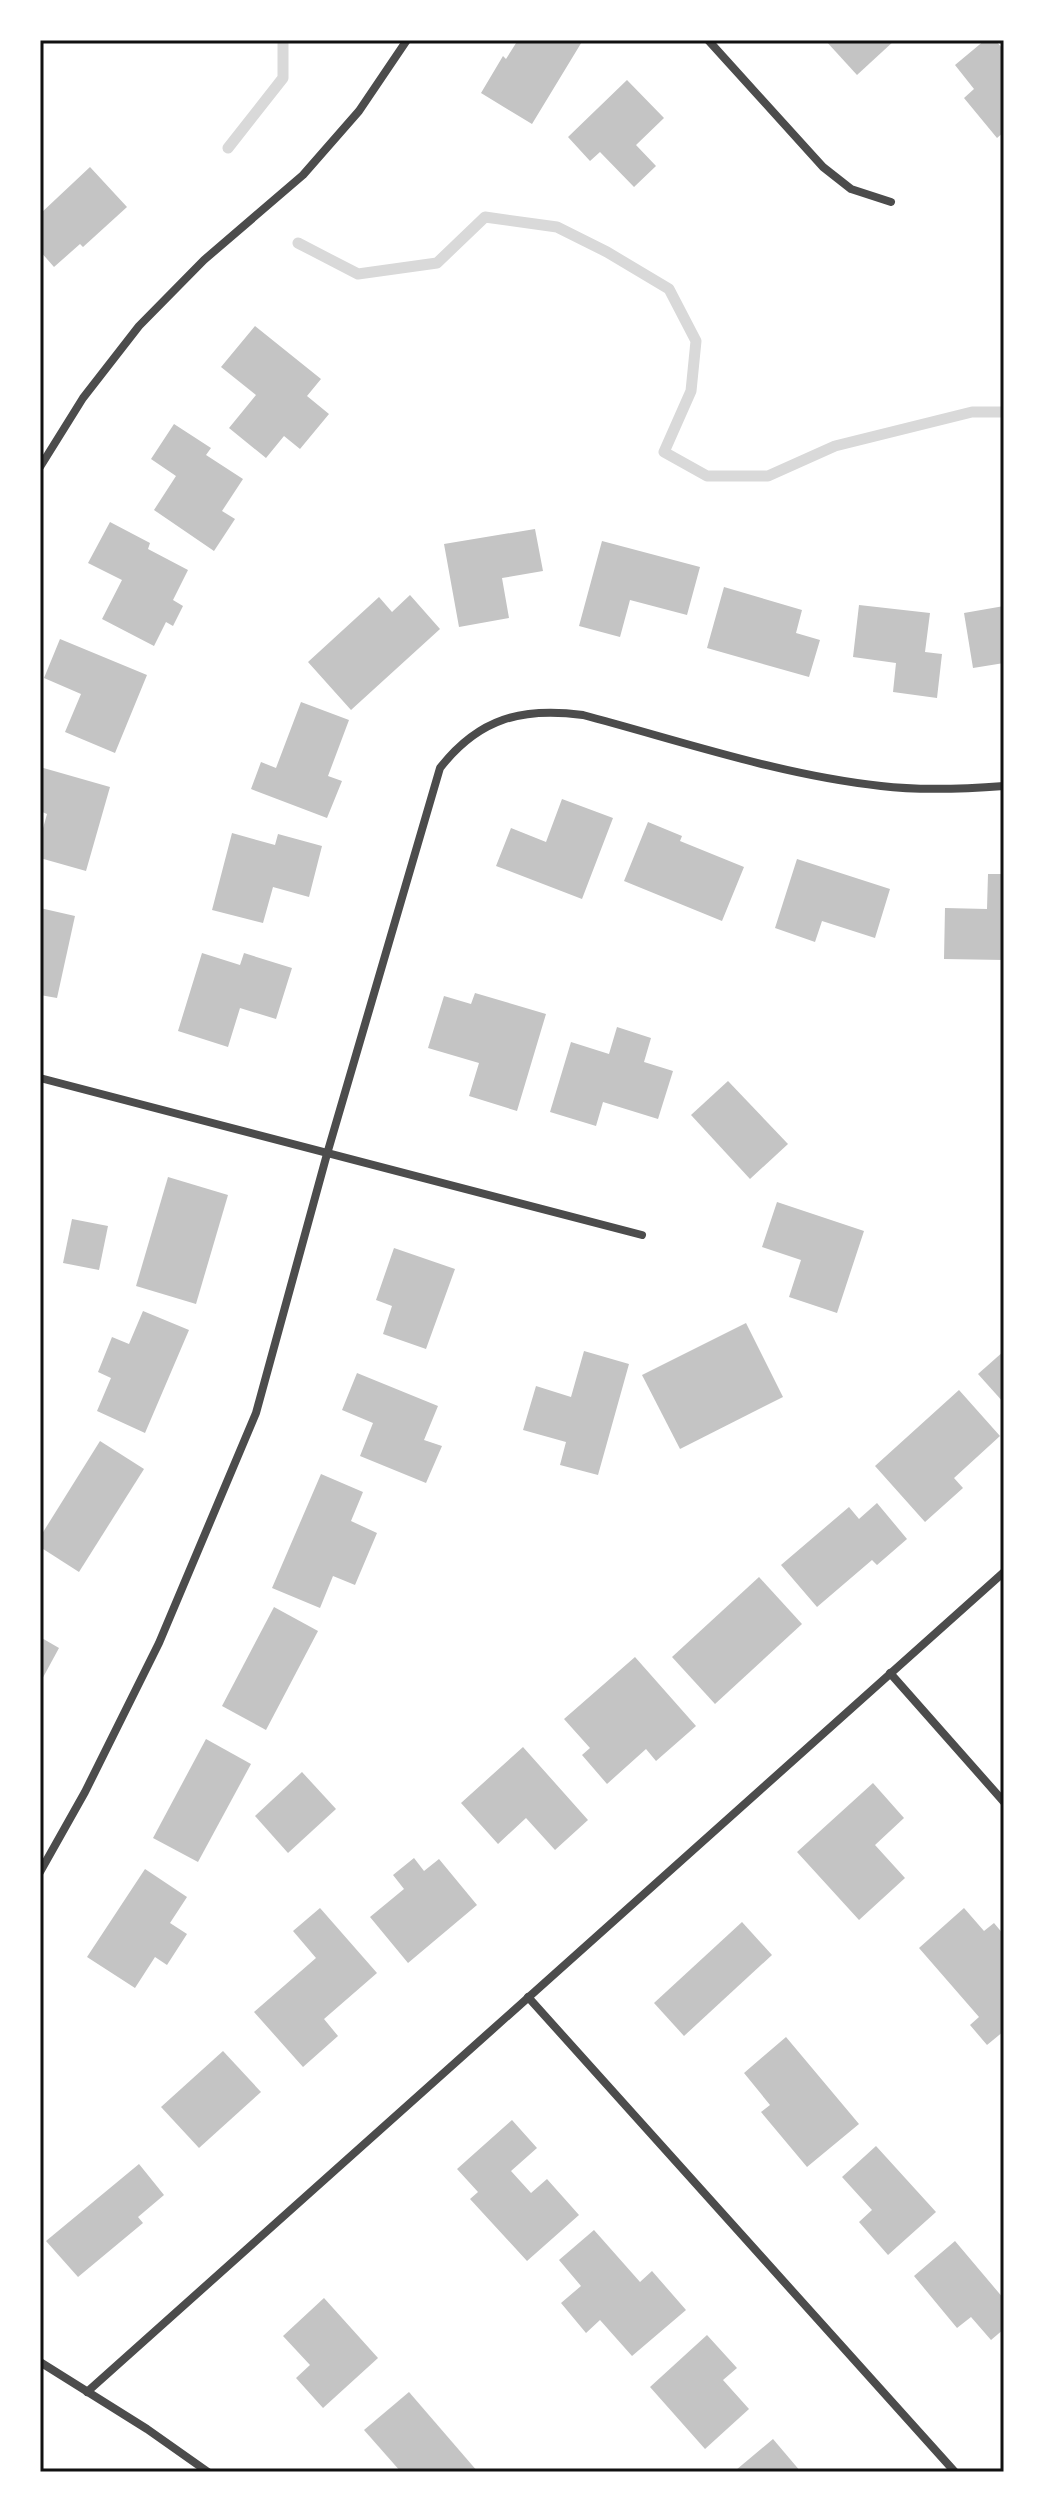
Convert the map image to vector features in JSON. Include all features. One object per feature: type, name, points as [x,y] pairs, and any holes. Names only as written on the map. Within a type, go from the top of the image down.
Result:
[{"type":"street","points":[[40,467],[83,398],[139,326],[204,260],[303,175],[359,111],[407,40]]},
{"type":"street","points":[[708,40],[823,167],[851,189],[891,202]]},
{"type":"street","points":[[40,1872],[85,1792],[159,1643],[256,1413],[327,1154],[440,768],[452,753],[477,732],[512,716],[550,711],[583,715],[813,776],[882,787],[964,789],[1004,786]]},
{"type":"street","points":[[40,1078],[642,1235]]},
{"type":"street","points":[[87,2392],[1004,1572]]},
{"type":"street","points":[[890,1673],[1004,1802]]},
{"type":"street","points":[[528,1997],[955,2472]]},
{"type":"street","points":[[40,2362],[147,2429],[208,2472]]},
{"type":"building","points":[[518,40],[583,40],[532,124],[481,93],[503,56],[506,59]]},
{"type":"building","points":[[825,40],[895,40],[857,75]]},
{"type":"building","points":[[985,40],[995,40],[1004,50],[1004,132],[997,138],[964,98],[974,89],[955,65]]},
{"type":"building","points":[[627,80],[664,118],[636,145],[656,166],[634,187],[600,152],[590,161],[568,137]]},
{"type":"building","points":[[90,167],[127,207],[83,247],[80,244],[54,267],[40,251],[40,214]]},
{"type":"building","points":[[255,326],[321,379],[307,396],[329,414],[300,449],[284,436],[266,458],[229,428],[256,395],[221,367]]},
{"type":"building","points":[[174,424],[211,448],[206,455],[243,479],[222,511],[235,519],[214,551],[154,510],[176,476],[151,459]]},
{"type":"building","points":[[110,522],[150,543],[148,549],[188,570],[173,600],[183,606],[173,626],[166,622],[154,646],[102,619],[122,580],[88,563]]},
{"type":"building","points":[[535,529],[543,571],[502,578],[509,618],[459,627],[444,544]]},
{"type":"building","points":[[602,541],[700,567],[687,615],[630,600],[620,637],[579,626]]},
{"type":"building","points":[[724,587],[802,610],[796,633],[820,640],[809,677],[707,648]]},
{"type":"building","points":[[410,595],[440,629],[351,710],[308,662],[379,597],[392,612]]},
{"type":"building","points":[[859,605],[930,613],[925,652],[942,654],[937,698],[893,692],[896,663],[853,657]]},
{"type":"building","points":[[1004,606],[1004,663],[973,668],[964,613]]},
{"type":"building","points":[[60,639],[147,675],[115,753],[65,732],[81,694],[44,678]]},
{"type":"building","points":[[301,702],[349,720],[328,776],[342,781],[327,818],[251,789],[261,762],[276,768]]},
{"type":"building","points":[[40,767],[110,787],[86,871],[40,858],[40,839],[47,814],[40,811]]},
{"type":"building","points":[[562,799],[613,818],[582,899],[496,866],[511,828],[546,842]]},
{"type":"building","points":[[648,822],[682,836],[680,841],[744,867],[722,921],[624,881]]},
{"type":"building","points":[[232,833],[275,845],[278,834],[322,846],[309,897],[273,887],[263,923],[212,910]]},
{"type":"building","points":[[797,859],[890,889],[875,938],[822,921],[815,942],[775,928]]},
{"type":"building","points":[[988,874],[1004,874],[1004,960],[944,959],[945,908],[987,909]]},
{"type":"building","points":[[40,908],[75,916],[57,998],[40,995]]},
{"type":"building","points":[[202,953],[240,965],[244,953],[292,968],[276,1019],[240,1008],[228,1047],[178,1031]]},
{"type":"building","points":[[475,993],[546,1014],[517,1111],[469,1096],[479,1063],[428,1048],[444,996],[471,1004]]},
{"type":"building","points":[[617,1027],[651,1038],[644,1062],[673,1071],[658,1119],[603,1102],[596,1126],[550,1112],[571,1042],[609,1054]]},
{"type":"building","points":[[728,1081],[788,1144],[750,1179],[691,1115]]},
{"type":"building","points":[[168,1177],[228,1195],[196,1304],[136,1286]]},
{"type":"building","points":[[777,1202],[864,1231],[837,1313],[789,1297],[801,1260],[762,1247]]},
{"type":"building","points":[[72,1219],[108,1226],[99,1270],[63,1263]]},
{"type":"building","points":[[394,1248],[455,1269],[426,1349],[383,1334],[392,1306],[376,1300]]},
{"type":"building","points":[[143,1311],[189,1330],[145,1433],[97,1411],[111,1378],[98,1372],[112,1337],[129,1344]]},
{"type":"building","points":[[746,1323],[783,1397],[680,1449],[642,1375]]},
{"type":"building","points":[[584,1351],[629,1364],[598,1475],[560,1465],[566,1442],[523,1430],[536,1386],[571,1397]]},
{"type":"building","points":[[1004,1351],[1004,1403],[978,1374]]},
{"type":"building","points":[[357,1373],[438,1406],[424,1440],[442,1446],[426,1483],[360,1456],[373,1423],[342,1410]]},
{"type":"building","points":[[959,1390],[1000,1436],[954,1478],[963,1488],[925,1522],[875,1466]]},
{"type":"building","points":[[100,1441],[144,1469],[79,1572],[40,1547],[40,1537]]},
{"type":"building","points":[[321,1474],[363,1492],[351,1521],[377,1533],[355,1585],[333,1576],[320,1608],[272,1588]]},
{"type":"building","points":[[877,1503],[907,1539],[877,1565],[872,1560],[817,1607],[781,1565],[849,1507],[859,1519]]},
{"type":"building","points":[[759,1577],[802,1624],[715,1704],[672,1657]]},
{"type":"building","points":[[274,1607],[318,1631],[266,1730],[222,1706]]},
{"type":"building","points":[[40,1637],[59,1648],[40,1683]]},
{"type":"building","points":[[635,1657],[696,1726],[656,1761],[646,1749],[607,1784],[582,1755],[590,1748],[564,1719]]},
{"type":"building","points":[[206,1739],[251,1764],[198,1862],[153,1838]]},
{"type":"building","points":[[523,1747],[588,1820],[555,1850],[526,1818],[498,1844],[461,1803]]},
{"type":"building","points":[[302,1772],[336,1809],[288,1853],[255,1816]]},
{"type":"building","points":[[873,1783],[904,1818],[875,1845],[905,1878],[859,1920],[797,1852]]},
{"type":"building","points":[[414,1858],[424,1871],[439,1859],[477,1905],[408,1963],[370,1917],[404,1889],[393,1875]]},
{"type":"building","points":[[145,1869],[187,1897],[170,1923],[187,1934],[167,1965],[155,1957],[135,1988],[87,1957]]},
{"type":"building","points":[[320,1908],[377,1973],[324,2019],[338,2036],[303,2067],[254,2012],[316,1958],[293,1931]]},
{"type":"building","points":[[964,1908],[984,1931],[994,1923],[1004,1935],[1004,2031],[987,2045],[970,2025],[979,2017],[919,1948]]},
{"type":"building","points":[[742,1922],[772,1955],[684,2036],[654,2003]]},
{"type":"building","points":[[786,2037],[859,2124],[807,2167],[761,2112],[770,2105],[744,2073]]},
{"type":"building","points":[[223,2051],[261,2092],[199,2148],[161,2107]]},
{"type":"building","points":[[512,2120],[537,2148],[511,2171],[531,2193],[547,2179],[579,2215],[527,2261],[470,2199],[478,2192],[457,2169]]},
{"type":"building","points":[[876,2146],[936,2212],[888,2255],[859,2222],[872,2210],[842,2177]]},
{"type":"building","points":[[139,2164],[164,2195],[138,2217],[143,2223],[78,2277],[46,2241]]},
{"type":"building","points":[[594,2230],[640,2282],[652,2271],[686,2310],[632,2356],[600,2320],[586,2333],[561,2303],[581,2286],[559,2260]]},
{"type":"building","points":[[955,2241],[1004,2299],[1004,2329],[991,2340],[971,2317],[957,2328],[914,2276]]},
{"type":"building","points":[[324,2298],[378,2358],[323,2408],[296,2378],[310,2365],[283,2336]]},
{"type":"building","points":[[707,2335],[737,2368],[723,2380],[749,2409],[705,2449],[650,2387]]},
{"type":"building","points":[[409,2392],[478,2472],[401,2472],[364,2430]]},
{"type":"building","points":[[773,2439],[801,2472],[736,2470]]},
{"type":"waterway","points":[[228,148],[283,78],[283,40]]},
{"type":"waterway","points":[[298,243],[358,274],[437,263],[485,217],[557,227],[607,252],[669,289],[696,341],[691,391],[664,452],[707,476],[768,476],[835,446],[972,412],[1004,412]]}]
